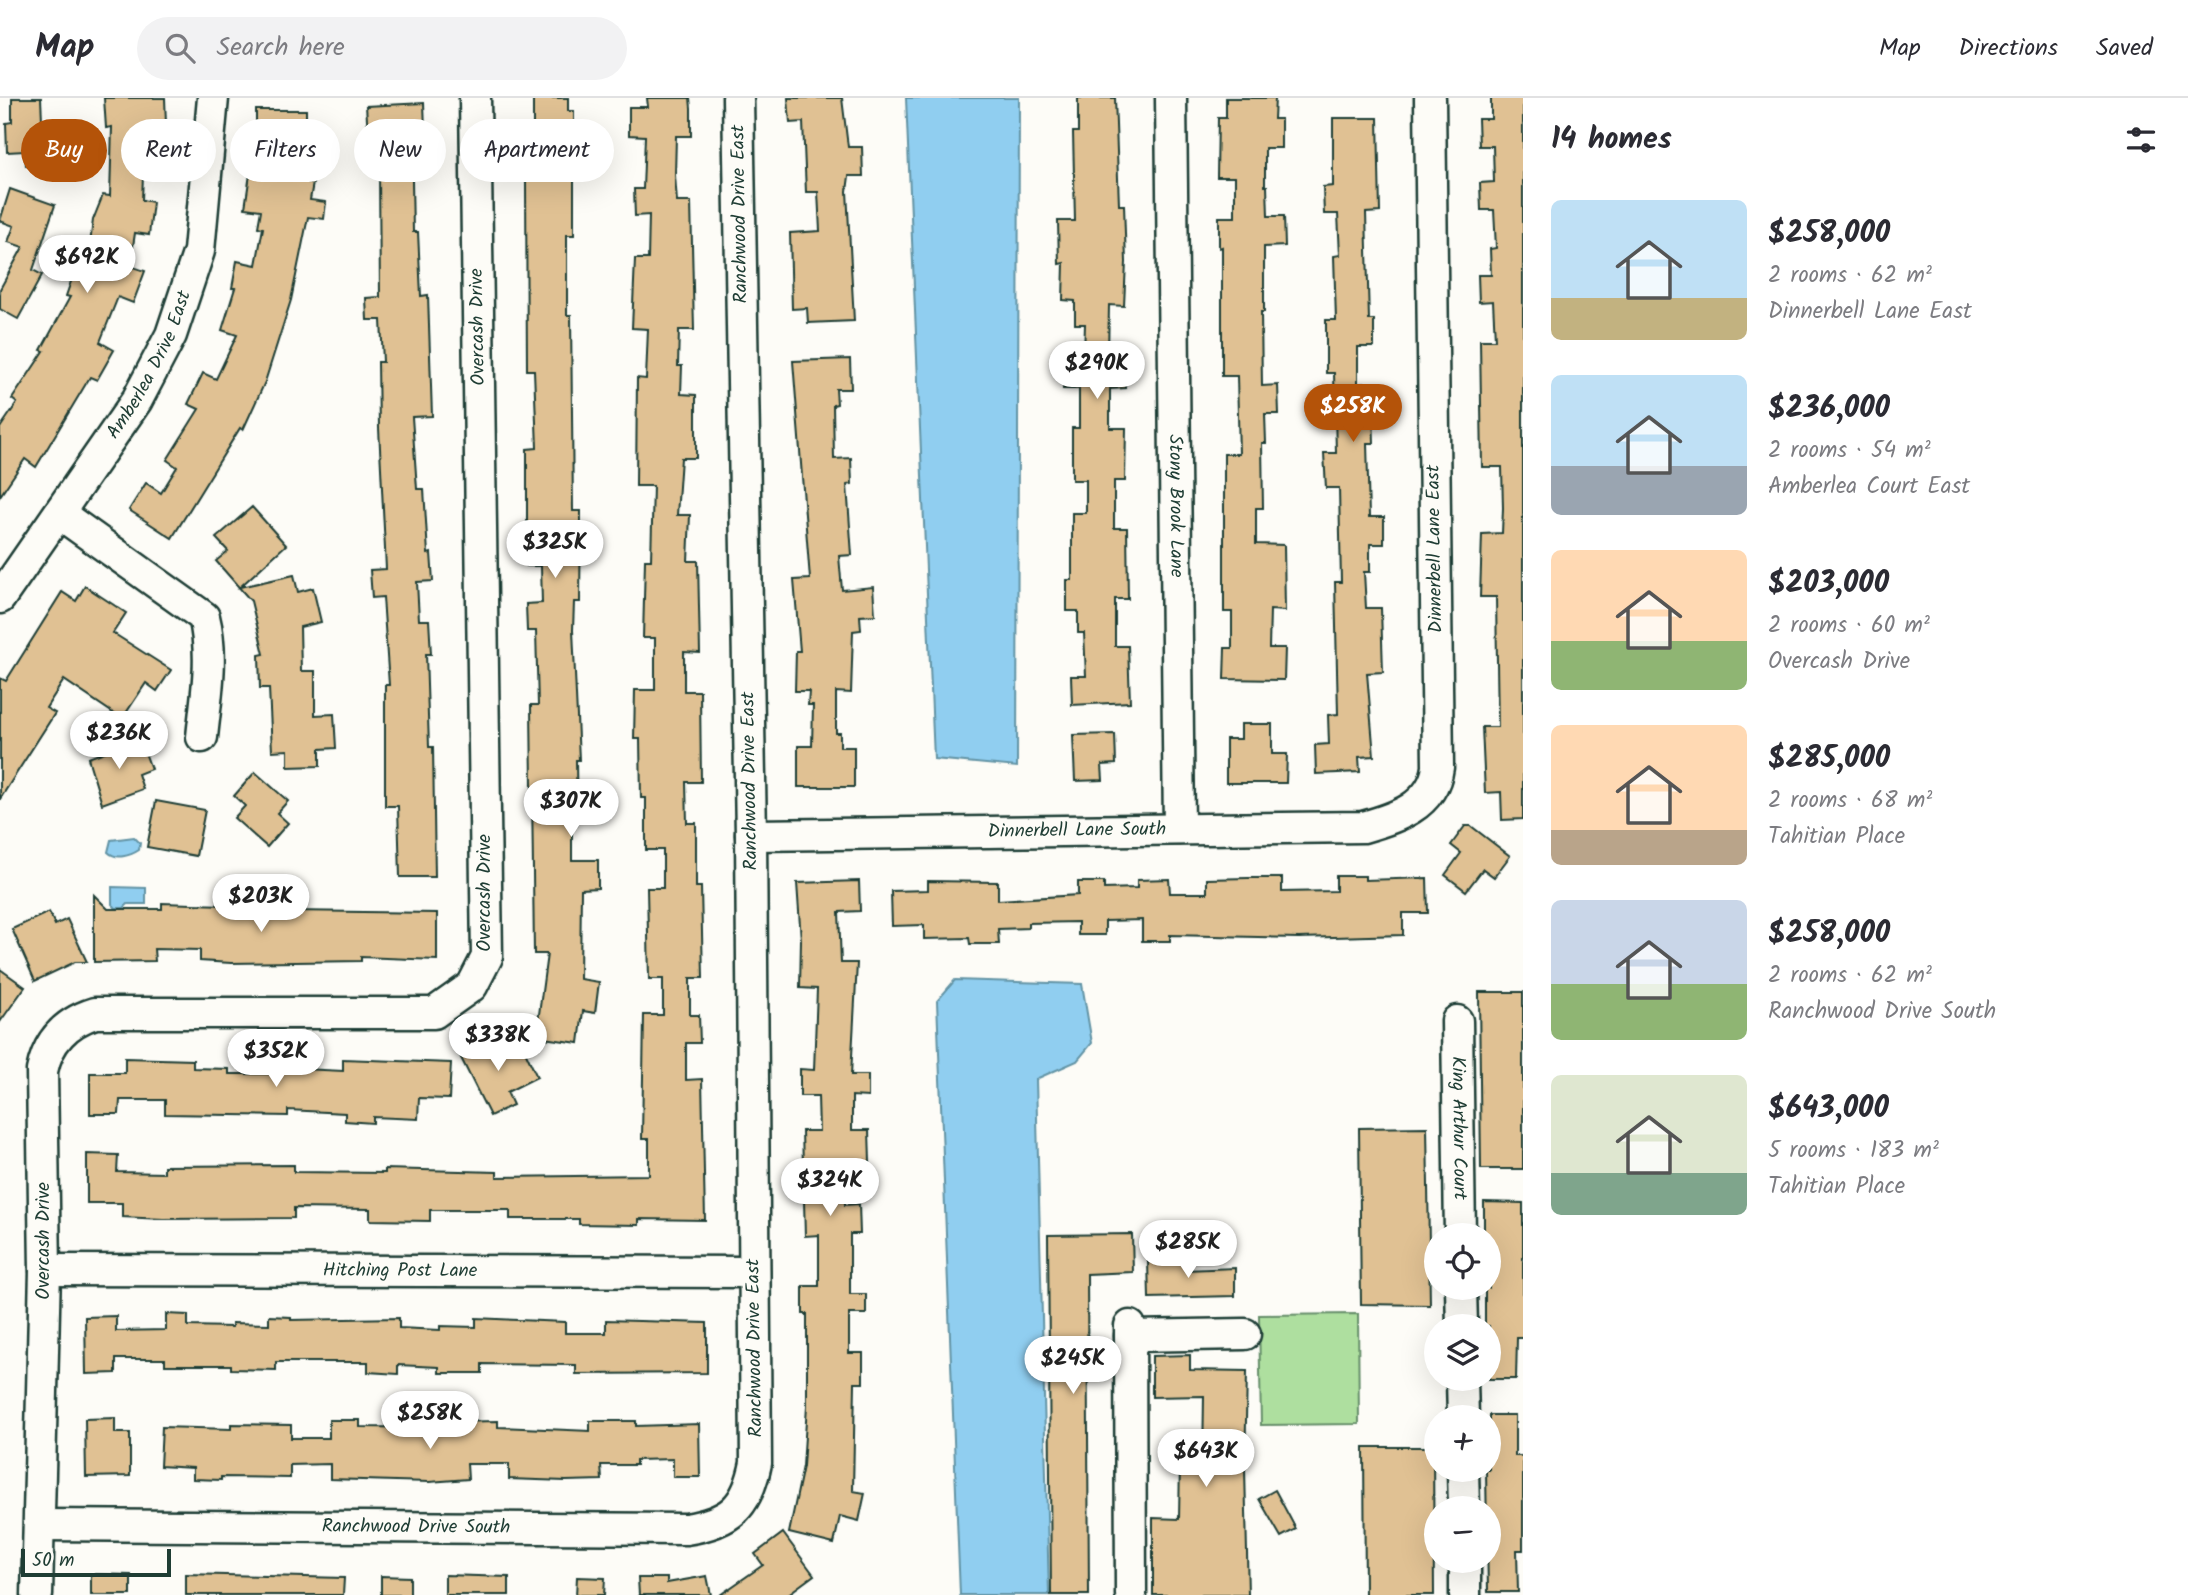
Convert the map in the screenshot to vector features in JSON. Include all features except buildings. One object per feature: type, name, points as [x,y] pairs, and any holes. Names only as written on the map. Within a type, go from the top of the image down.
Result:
[{"type":"street","name":"Amberlea Drive East","points":[[0,598],[137,400],[175,324],[199,251],[204,223],[213,98]]},
{"type":"street","name":"Overcash Drive","points":[[37,1595],[45,1270],[42,1071],[47,1051],[66,1027],[86,1016],[108,1012],[434,1013],[472,986],[486,957],[475,98]]},
{"type":"street","name":"Ranchwood Drive East","points":[[738,98],[751,835],[756,1464]]},
{"type":"street","name":"Stony Brook Lane","points":[[1171,98],[1179,829]]},
{"type":"street","name":"Dinnerbell Lane East","points":[[1401,817],[1421,802],[1437,777],[1438,767],[1430,98]]},
{"type":"street","points":[[60,514],[204,617],[209,638],[209,663],[202,737]]},
{"type":"street","name":"Dinnerbell Lane South","points":[[751,835],[1363,827],[1401,817]]},
{"type":"street","name":"King Arthur Court","points":[[1457,1021],[1460,1223]]},
{"type":"street","name":"Hitching Post Lane","points":[[45,1270],[754,1272]]},
{"type":"street","points":[[1131,1595],[1130,1331],[1245,1334]]},
{"type":"street","name":"Ranchwood Drive South","points":[[40,1525],[687,1530],[717,1524],[735,1510],[751,1487],[756,1464]]},
{"type":"street","points":[[1465,1573],[1465,1595]]},
{"type":"green space","points":[[1358,1314],[1359,1424],[1261,1425],[1259,1315]]},
{"type":"water","points":[[906,98],[1019,98],[1017,767],[934,759]]},
{"type":"water","points":[[134,837],[140,843],[139,850],[119,856],[108,852],[111,840]]},
{"type":"water","points":[[112,887],[146,888],[146,904],[128,904],[124,908],[116,908],[112,904]]},
{"type":"water","points":[[955,980],[1082,984],[1092,1043],[1077,1061],[1036,1079],[1049,1595],[960,1595],[937,1001]]}]
